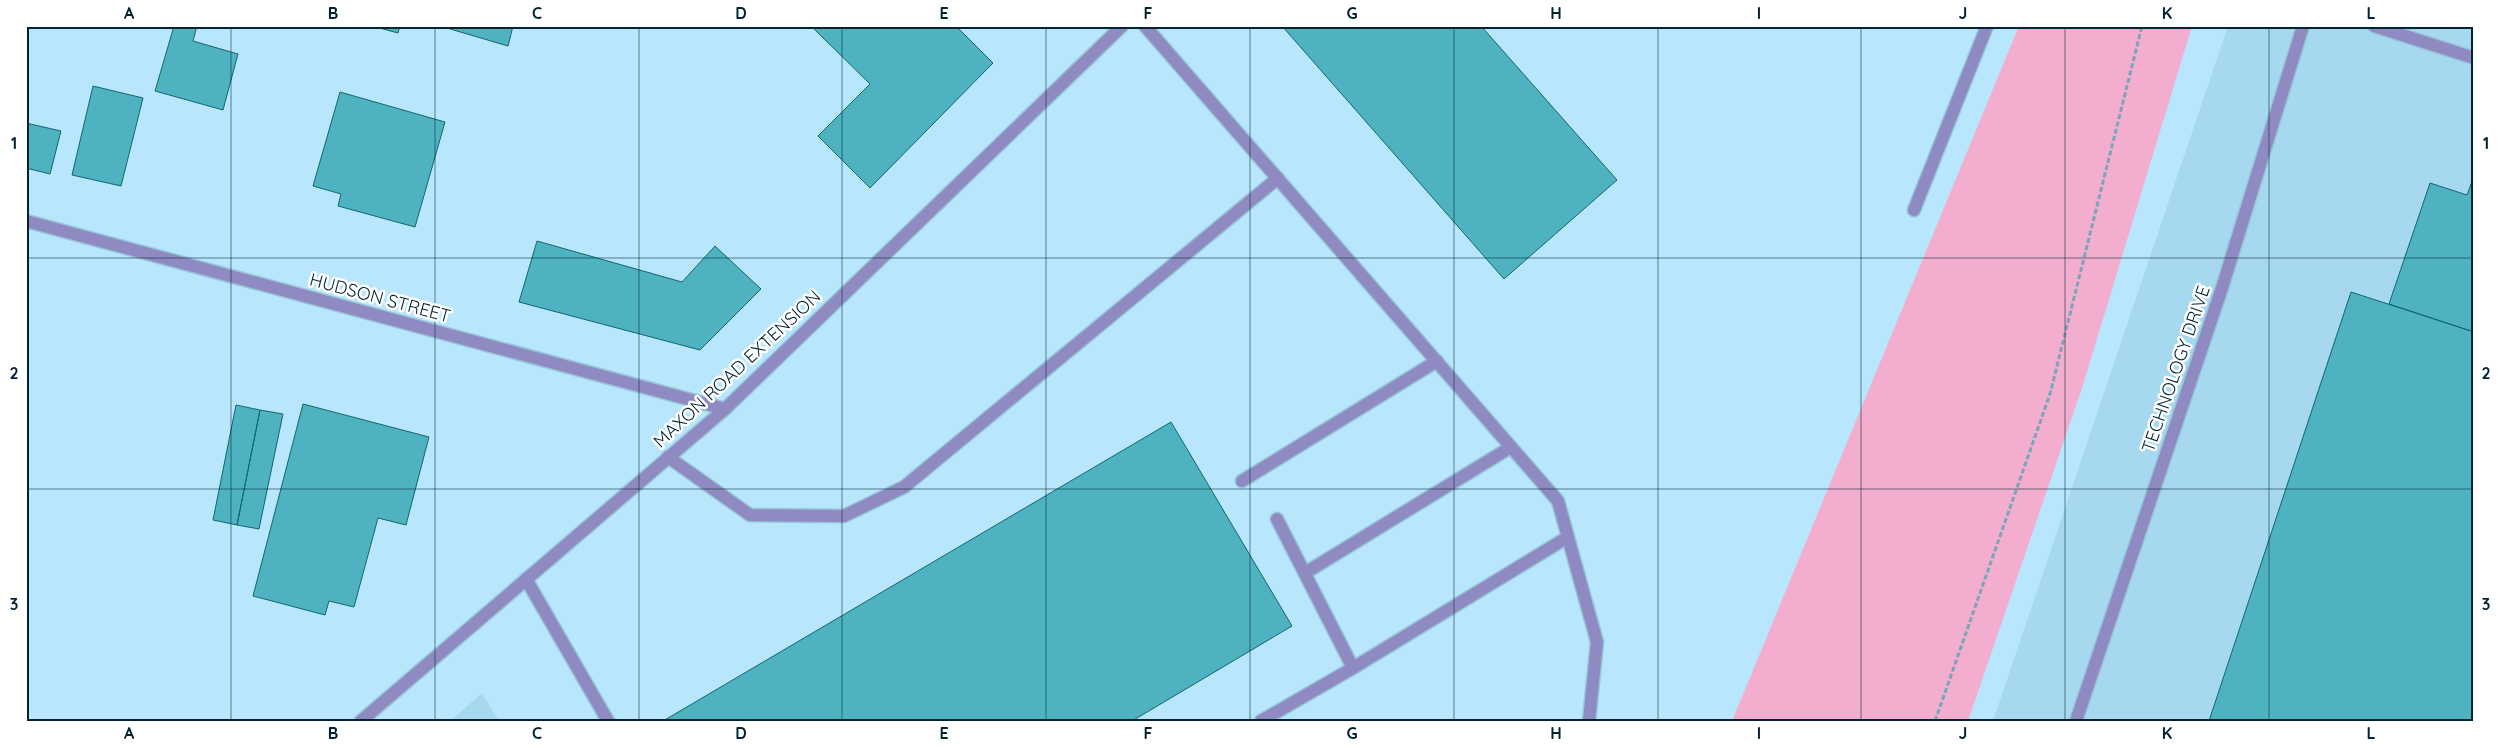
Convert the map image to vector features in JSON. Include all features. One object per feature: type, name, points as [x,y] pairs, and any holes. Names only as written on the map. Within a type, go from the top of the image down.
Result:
[{"type":"street","name":"MAXON ROAD EXTENSION","points":[[361,721],[725,409],[1122,26]]},
{"type":"street","points":[[1145,26],[1558,501],[1597,642],[1589,721]]},
{"type":"street","points":[[1914,210],[1987,26]]},
{"type":"street","name":"TECHNOLOGY DRIVE","points":[[2076,721],[2222,288],[2303,26]]},
{"type":"street","points":[[2374,26],[2474,58]]},
{"type":"street","points":[[668,457],[750,515],[844,516],[904,487],[1278,178]]},
{"type":"street","name":"HUDSON STREET","points":[[26,221],[725,409]]},
{"type":"street","points":[[1242,481],[1437,361]]},
{"type":"street","points":[[1306,573],[1511,447]]},
{"type":"street","points":[[1277,519],[1353,668]]},
{"type":"street","points":[[1261,721],[1353,668],[1568,537]]},
{"type":"street","points":[[526,579],[608,721]]},
{"type":"path","points":[[1935,721],[2050,394],[2142,26]]},
{"type":"shaded area","points":[[2019,26],[2192,26],[2082,388],[1968,721],[1732,721]]},
{"type":"shaded area","points":[[2228,26],[2474,26],[2474,721],[1993,721]]},
{"type":"shaded area","points":[[482,693],[499,721],[450,721]]},
{"type":"building","points":[[174,26],[197,26],[193,41],[238,54],[223,110],[155,91]]},
{"type":"building","points":[[372,26],[400,26],[398,33]]},
{"type":"building","points":[[440,26],[513,26],[508,46]]},
{"type":"building","points":[[811,26],[956,26],[993,63],[870,188],[818,136],[870,84]]},
{"type":"building","points":[[1282,26],[1481,26],[1617,180],[1504,279]]},
{"type":"building","points":[[93,86],[143,98],[121,186],[72,175]]},
{"type":"building","points":[[340,92],[445,122],[415,227],[338,206],[341,194],[313,186]]},
{"type":"building","points":[[26,123],[61,131],[50,174],[26,168]]},
{"type":"building","points":[[2474,176],[2474,332],[2389,304],[2430,183],[2467,195]]},
{"type":"building","points":[[537,241],[682,282],[715,246],[761,289],[700,350],[519,302]]},
{"type":"building","points":[[2351,292],[2474,332],[2474,721],[2209,721]]},
{"type":"building","points":[[303,404],[429,437],[406,525],[378,518],[354,607],[329,601],[325,615],[253,596]]},
{"type":"building","points":[[236,405],[260,410],[237,525],[213,520]]},
{"type":"building","points":[[260,410],[283,414],[259,529],[237,525]]},
{"type":"building","points":[[1171,422],[1292,626],[1132,721],[663,721]]}]
